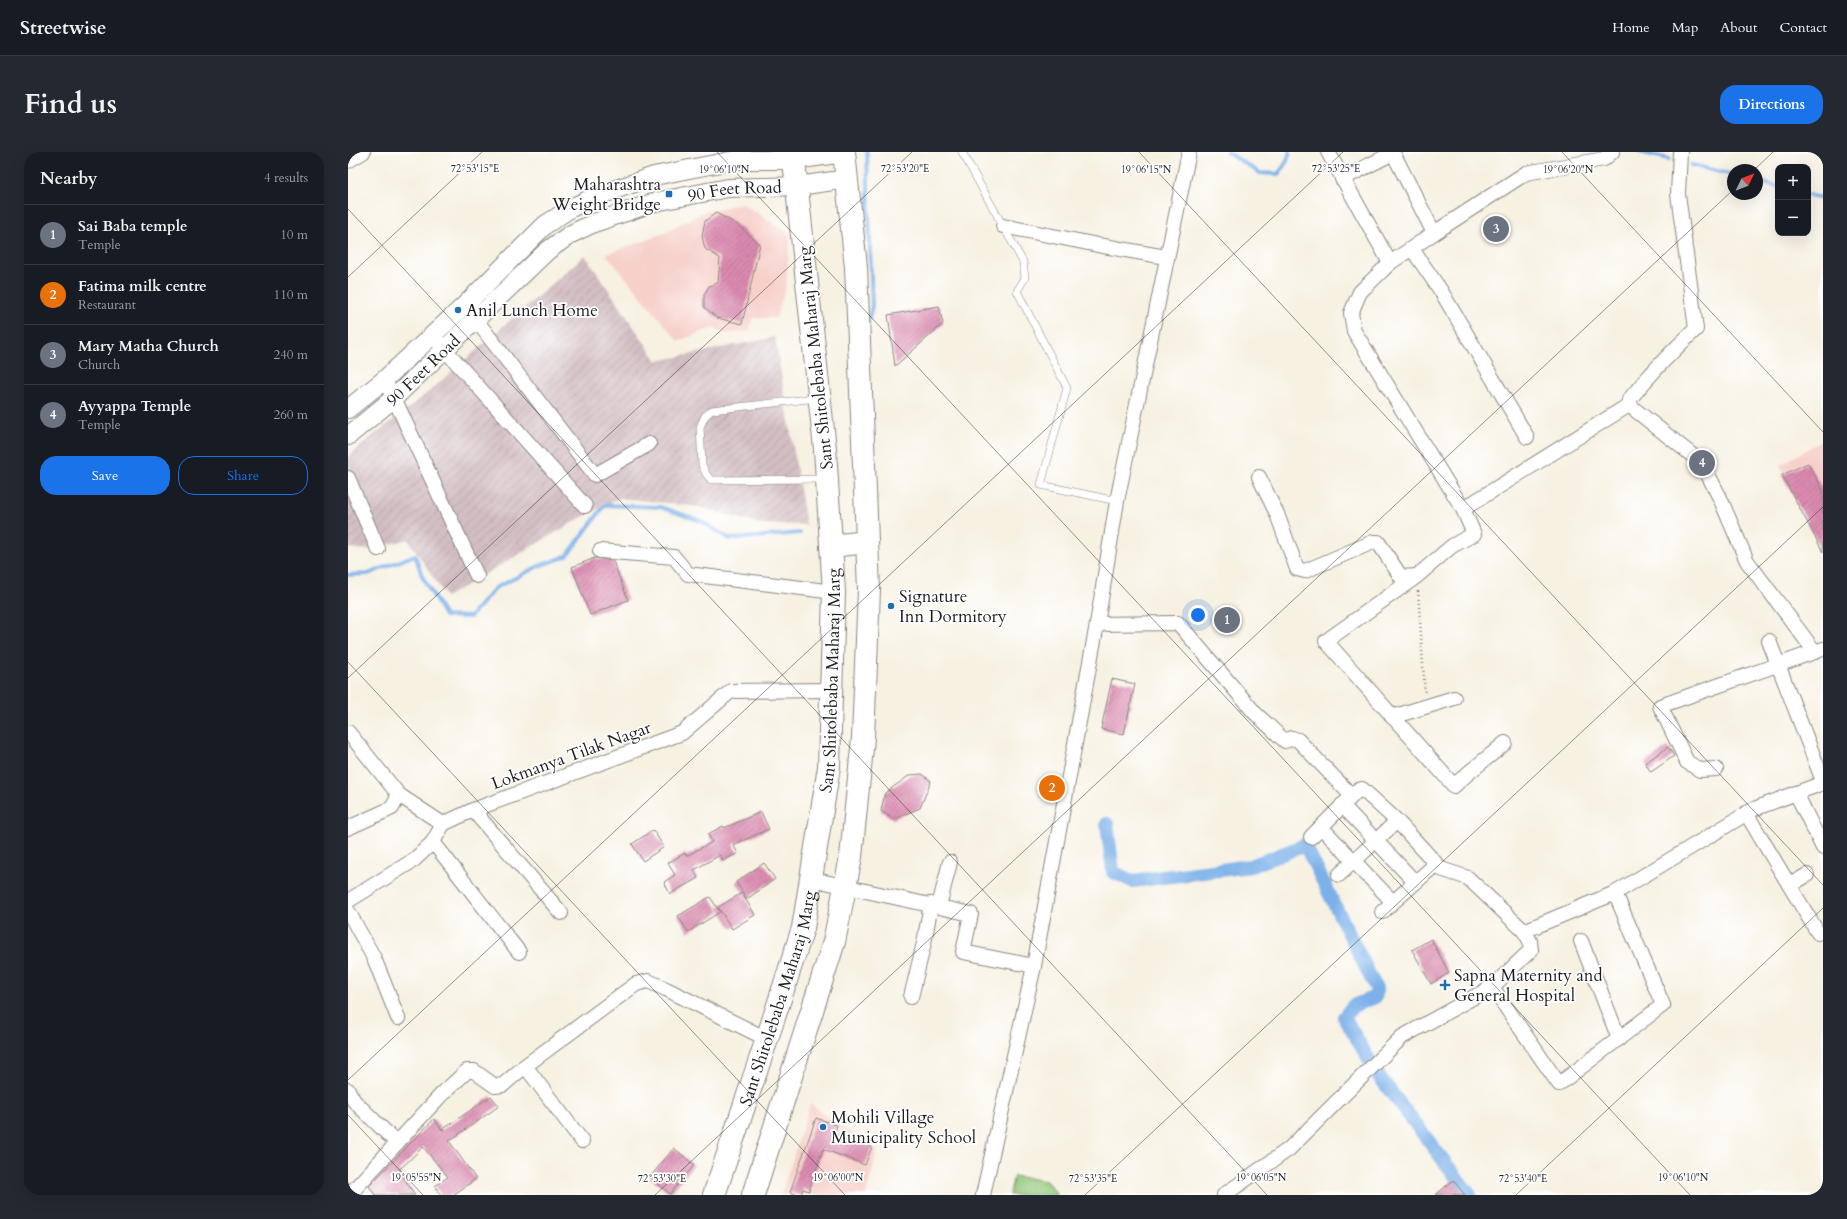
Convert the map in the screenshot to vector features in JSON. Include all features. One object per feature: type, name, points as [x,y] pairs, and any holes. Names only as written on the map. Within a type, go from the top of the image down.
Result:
[{"type":"main road","name":"Sant Shitolebaba Maharaj Marg","points":[[753,1195],[834,942],[851,857],[863,738],[869,590],[856,267],[844,153]]},
{"type":"main road","name":"Sant Shitolebaba Maharaj Marg","points":[[714,1195],[803,928],[829,768],[834,592],[820,398],[794,156]]},
{"type":"main road","points":[[831,546],[867,542]]},
{"type":"street","points":[[348,161],[363,152]]},
{"type":"street","points":[[983,1195],[1034,966],[1097,624],[1117,501],[1166,257],[1189,152]]},
{"type":"street","points":[[1328,152],[1390,263]]},
{"type":"street","points":[[1505,743],[1486,760],[1472,769],[1454,786],[1326,641],[1418,576],[1452,546],[1474,534],[1463,509],[1354,331],[1351,313],[1360,292],[1390,263],[1526,173],[1604,159],[1612,152]]},
{"type":"street","points":[[1629,405],[1629,400],[1642,383],[1696,329],[1678,194],[1680,152]]},
{"type":"street","name":"90 Feet Road","points":[[348,409],[384,380],[431,334],[465,305],[544,226],[571,208],[594,197],[654,176],[735,160],[844,153]]},
{"type":"street","points":[[1342,179],[1393,153],[1434,233]]},
{"type":"street","name":"90 Feet Road","points":[[348,436],[394,398],[477,320],[547,251],[571,234],[594,223],[655,202],[728,188],[798,186],[847,179]]},
{"type":"street","points":[[1003,226],[1098,246],[1166,257]]},
{"type":"street","points":[[1412,249],[1441,291],[1527,437]]},
{"type":"street","points":[[465,305],[595,475],[649,444]]},
{"type":"street","points":[[431,334],[585,506]]},
{"type":"street","points":[[384,380],[394,398],[477,576]]},
{"type":"street","points":[[1463,509],[1629,405]]},
{"type":"street","points":[[1629,405],[1702,462],[1748,561],[1819,651],[1660,706],[1687,762],[1700,770],[1716,769]]},
{"type":"street","points":[[1259,477],[1277,514],[1297,569],[1305,571],[1373,542],[1378,542],[1402,577],[1418,576]]},
{"type":"street","points":[[348,478],[378,549]]},
{"type":"street","points":[[600,551],[674,558],[688,574],[834,592]]},
{"type":"street","points":[[1097,624],[1178,623],[1255,713],[1280,738],[1285,741],[1292,738],[1298,740],[1347,801],[1375,841],[1415,882]]},
{"type":"street","points":[[1524,931],[1615,893],[1749,817],[1796,793],[1823,782],[1769,641]]},
{"type":"street","name":"Lokmanya Tilak Nagar","points":[[443,824],[474,810],[682,733],[731,691],[832,690]]},
{"type":"street","points":[[1392,717],[1454,698]]},
{"type":"street","points":[[348,732],[354,748],[399,795],[443,824],[433,842],[414,860],[348,901]]},
{"type":"street","points":[[1224,1195],[1289,1149],[1368,1069],[1402,1037],[1492,987],[1531,950],[1530,941],[1524,931],[1468,878],[1441,869],[1397,821],[1362,788],[1316,832],[1354,860],[1393,902]]},
{"type":"street","points":[[1796,793],[1823,848]]},
{"type":"street","points":[[348,828],[392,808],[399,795]]},
{"type":"street","points":[[1737,830],[1749,817],[1776,807]]},
{"type":"street","points":[[474,810],[561,913]]},
{"type":"street","points":[[1749,817],[1818,933]]},
{"type":"street","points":[[1339,874],[1397,821]]},
{"type":"street","points":[[433,842],[519,952]]},
{"type":"street","points":[[911,996],[935,905],[950,862]]},
{"type":"street","points":[[1382,912],[1436,864]]},
{"type":"street","points":[[1790,885],[1807,875]]},
{"type":"street","points":[[811,878],[971,914],[963,952],[1034,966]]},
{"type":"street","points":[[1492,987],[1559,1084],[1663,1005],[1615,893]]},
{"type":"street","points":[[348,911],[374,958],[398,1018]]},
{"type":"street","points":[[1581,941],[1619,1038]]},
{"type":"street","points":[[349,1195],[441,1095],[467,1071],[474,1071],[495,1086],[503,1085],[525,1066],[636,984],[648,981],[767,1039]]},
{"type":"street","points":[[525,1066],[582,1141]]},
{"type":"street","points":[[348,1090],[354,1101],[397,1143]]},
{"type":"lane","points":[[962,152],[1023,262],[1025,278],[1017,291],[1067,388],[1041,485],[1117,501]]},
{"type":"lane","points":[[820,398],[712,410],[705,416],[700,427],[702,465],[706,474],[711,480],[827,479]]},
{"type":"path","points":[[1418,576],[1426,706]]},
{"type":"shaded area","points":[[742,203],[790,235],[786,287],[776,318],[753,318],[749,331],[727,334],[713,328],[678,341],[606,254],[652,238],[704,212]]},
{"type":"shaded area","points":[[585,255],[657,361],[775,337],[806,525],[760,524],[700,507],[620,498],[584,516],[446,597],[408,539],[369,550],[348,548],[348,456],[425,395]]},
{"type":"shaded area","points":[[1823,440],[1823,548],[1780,465]]},
{"type":"shaded area","name":"Mohili Village Municipality School","points":[[810,1104],[877,1151],[866,1195],[781,1195]]},
{"type":"green space","points":[[1014,1176],[1046,1181],[1058,1195],[1009,1195]]},
{"type":"building","points":[[716,213],[735,223],[760,244],[742,324],[717,318],[704,307],[704,295],[709,286],[718,283],[720,258],[705,249],[702,236],[705,221]]},
{"type":"building","points":[[939,306],[943,324],[895,366],[888,315]]},
{"type":"building","points":[[1808,463],[1823,490],[1823,552],[1782,475]]},
{"type":"building","points":[[595,558],[613,561],[628,600],[590,615],[572,567]]},
{"type":"building","points":[[1112,679],[1135,684],[1124,734],[1101,729]]},
{"type":"building","points":[[1668,747],[1674,756],[1651,772],[1645,763]]},
{"type":"building","points":[[922,774],[931,781],[920,808],[893,819],[881,811],[885,793],[910,775]]},
{"type":"building","points":[[761,812],[769,829],[733,845],[738,853],[723,861],[720,855],[694,870],[698,878],[670,894],[664,882],[675,875],[668,863],[685,853],[686,856],[712,842],[708,834],[723,826],[724,828]]},
{"type":"building","points":[[653,830],[664,847],[643,861],[632,844]]},
{"type":"building","points":[[764,863],[775,879],[747,899],[736,882]]},
{"type":"building","points":[[742,893],[755,915],[732,929],[718,907]]},
{"type":"building","points":[[710,897],[720,912],[688,932],[678,916]]},
{"type":"building","points":[[1431,939],[1449,973],[1431,984],[1412,950]]},
{"type":"building","points":[[491,1096],[499,1106],[449,1141],[476,1179],[453,1195],[441,1195],[435,1186],[448,1177],[423,1147],[399,1170],[415,1195],[375,1195],[369,1186],[434,1119],[442,1130]]},
{"type":"building","points":[[816,1118],[837,1125],[834,1134],[872,1147],[865,1165],[823,1149],[809,1191],[803,1189],[801,1195],[798,1195],[790,1192]]},
{"type":"building","points":[[674,1148],[694,1165],[670,1194],[650,1177]]},
{"type":"building","points":[[1453,1180],[1465,1195],[1436,1195]]},
{"type":"waterway","points":[[867,152],[872,306],[868,323]]},
{"type":"waterway","points":[[1227,152],[1260,173],[1278,174],[1286,163],[1290,152]]},
{"type":"waterway","points":[[1639,152],[1669,159]]},
{"type":"waterway","points":[[1691,165],[1727,174]]},
{"type":"waterway","points":[[1763,183],[1775,186]]},
{"type":"waterway","points":[[1811,196],[1823,198]]},
{"type":"waterway","points":[[348,575],[368,574],[415,555],[422,576],[445,616],[470,617],[495,588],[539,566],[567,556],[605,505],[660,507],[701,521],[730,539],[800,533]]},
{"type":"waterway","points":[[1107,824],[1113,872],[1132,881],[1251,866],[1305,845],[1377,990],[1375,997],[1353,1006],[1344,1017],[1378,1075],[1470,1195]]},
{"type":"place","name":"Maharashtra Weight Bridge","points":[[669,194]]},
{"type":"place","name":"Mary Matha Church","points":[[1496,229]]},
{"type":"place","name":"Anil Lunch Home","points":[[458,310]]},
{"type":"place","name":"Ayyappa Temple","points":[[1702,463]]},
{"type":"place","name":"Signature Inn Dormitory","points":[[891,606]]},
{"type":"place","name":"Sai Baba temple","points":[[1227,620]]},
{"type":"place","name":"Fatima milk centre","points":[[1052,788]]},
{"type":"place","name":"Sapna Maternity and General Hospital","points":[[1445,985]]},
{"type":"place","name":"Mohili Village Municipality School","points":[[823,1127]]}]
